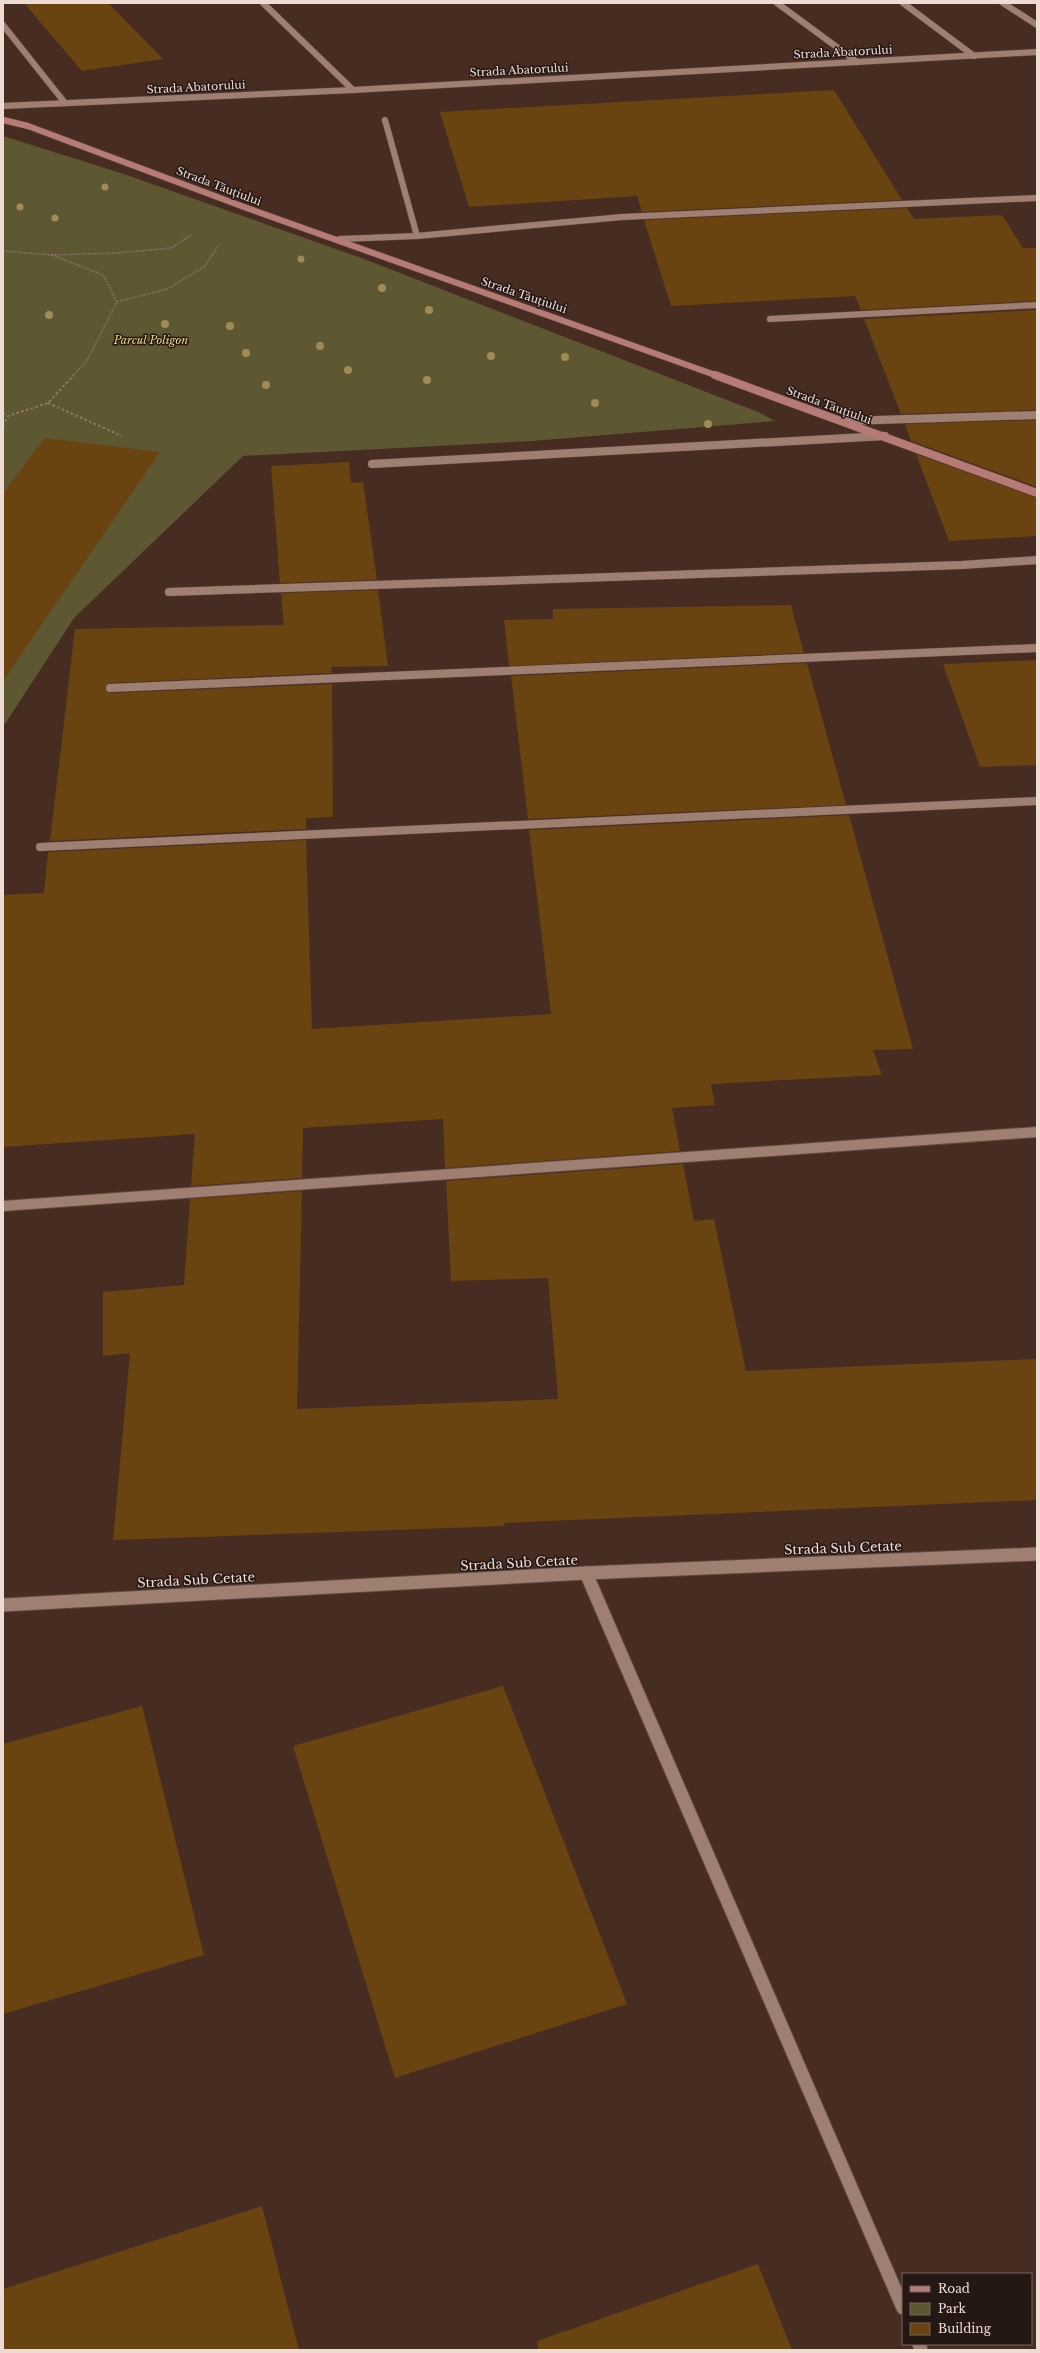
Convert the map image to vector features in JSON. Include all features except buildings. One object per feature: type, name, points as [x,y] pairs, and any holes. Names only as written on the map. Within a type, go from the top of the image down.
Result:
[{"type":"main road","name":"Strada Tăuțiului","points":[[3,120],[28,126],[251,209],[340,239],[846,421],[1037,492]]},
{"type":"street","points":[[263,3],[353,90]]},
{"type":"street","points":[[777,3],[857,62]]},
{"type":"street","points":[[903,3],[974,56]]},
{"type":"street","points":[[1003,3],[1037,25]]},
{"type":"street","points":[[3,25],[64,104]]},
{"type":"street","name":"Strada Abatorului","points":[[3,106],[353,90],[1037,52]]},
{"type":"street","points":[[385,120],[417,236]]},
{"type":"street","points":[[340,239],[417,236],[622,217],[1037,198]]},
{"type":"street","points":[[770,319],[1037,305]]},
{"type":"street","points":[[846,421],[1037,415]]},
{"type":"street","points":[[372,464],[885,436]]},
{"type":"street","points":[[169,592],[954,566],[1037,560]]},
{"type":"street","points":[[110,688],[1037,648]]},
{"type":"street","points":[[40,847],[1037,801]]},
{"type":"street","points":[[3,1206],[1037,1132]]},
{"type":"street","name":"Strada Sub Cetate","points":[[3,1605],[586,1573],[1037,1554]]},
{"type":"street","points":[[586,1573],[902,2306]]},
{"type":"path","points":[[3,251],[52,255],[116,253],[171,248],[193,234]]},
{"type":"path","points":[[52,255],[103,274],[117,302]]},
{"type":"path","points":[[3,426],[8,416],[48,403],[88,359],[117,302],[167,289],[204,267]]},
{"type":"path","points":[[48,403],[122,436]]},
{"type":"path","points":[[3,413],[8,416]]},
{"type":"green space","name":"Parcul Poligon","points":[[3,136],[124,174],[364,259],[758,412],[775,421],[532,441],[243,456],[74,618],[3,727]]}]
